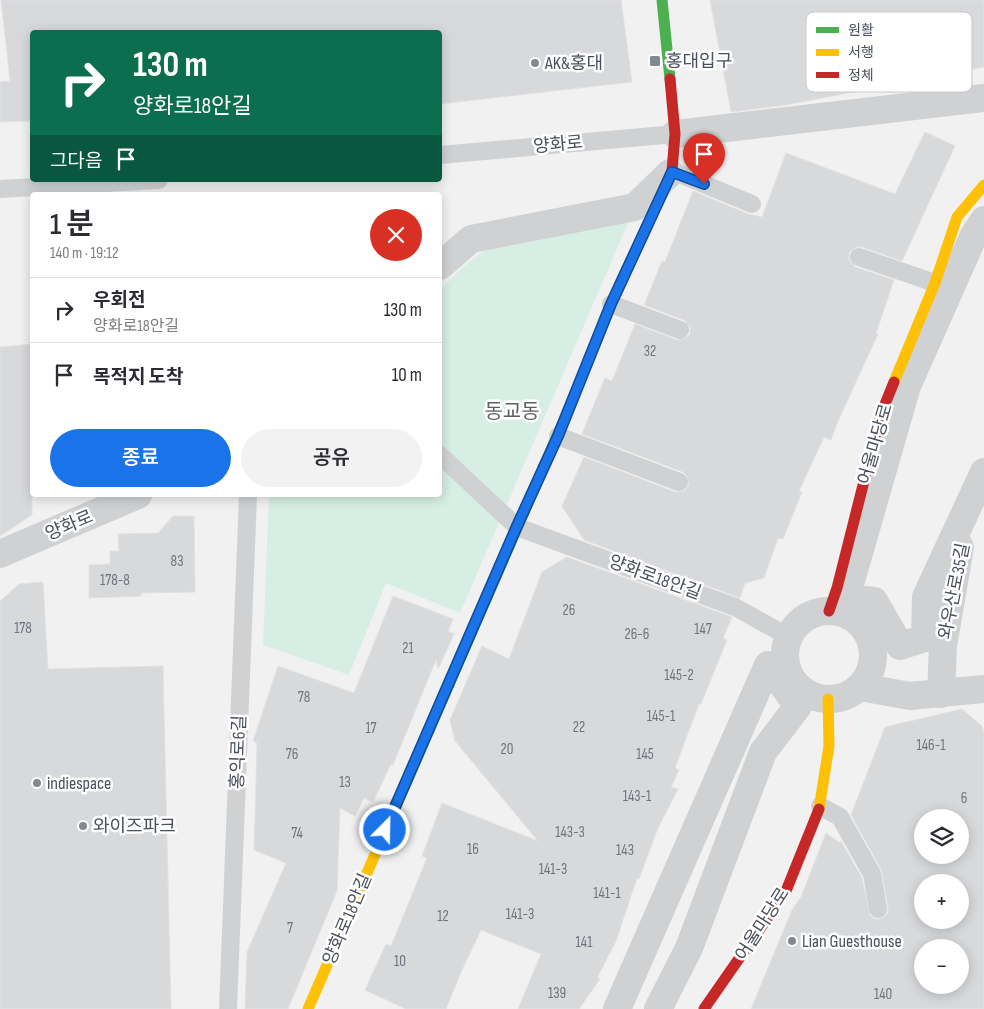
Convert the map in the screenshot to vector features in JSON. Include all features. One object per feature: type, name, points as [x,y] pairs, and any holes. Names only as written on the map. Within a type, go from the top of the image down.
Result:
[{"type":"street","points":[[442,264],[471,238],[635,207],[672,172],[675,134],[662,0]]},
{"type":"street","points":[[675,134],[984,98]]},
{"type":"street","name":"양화로18안길","points":[[308,1009],[517,526],[558,436],[611,304],[672,172]]},
{"type":"street","name":"어울마당로","points":[[828,611],[837,588],[881,414],[935,283],[957,217],[984,185]]},
{"type":"street","points":[[984,220],[974,235],[906,386],[846,598],[874,601],[900,646],[925,638],[926,597],[984,472]]},
{"type":"street","name":"와우산로35길","points":[[940,694],[943,646],[960,548],[984,492]]},
{"type":"street","name":"양화로","points":[[0,554],[133,497]]},
{"type":"street","points":[[828,611],[842,613],[855,619],[864,628],[871,640],[873,654],[872,666],[868,677],[860,687],[851,694],[840,698],[828,699],[813,696],[801,689],[792,679],[786,666],[785,651],[793,630],[803,620],[815,613],[828,611]]},
{"type":"street","points":[[617,1009],[768,664],[798,706],[763,752],[689,948],[658,1009]]},
{"type":"street","points":[[860,687],[910,696],[984,689]]},
{"type":"street","name":"어울마당로","points":[[704,1009],[786,891],[820,806],[829,746],[828,699]]},
{"type":"lane","name":"양화로","points":[[442,155],[675,134]]},
{"type":"lane","points":[[672,172],[752,204]]},
{"type":"lane","points":[[0,189],[124,182]]},
{"type":"lane","points":[[858,257],[935,283]]},
{"type":"lane","points":[[611,304],[680,330]]},
{"type":"lane","points":[[558,436],[679,482]]},
{"type":"lane","name":"양화로18안길","points":[[442,457],[517,526],[735,607],[789,637]]},
{"type":"lane","name":"홍익로6길","points":[[228,1009],[248,497]]},
{"type":"lane","points":[[820,806],[840,817],[872,874],[878,910]]},
{"type":"green space","points":[[635,207],[460,613],[386,583],[349,675],[263,645],[269,497],[442,497],[442,288],[463,267],[529,216]]},
{"type":"building","name":"AK&홍대","points":[[1,0],[621,0],[632,82],[442,104],[442,30],[30,30],[30,121],[0,122],[0,82],[10,81]]},
{"type":"building","points":[[710,0],[984,0],[984,67],[972,69],[972,12],[806,12],[806,92],[854,92],[786,105],[731,112]]},
{"type":"building","points":[[925,132],[955,146],[902,261],[862,247],[856,247],[849,253],[849,260],[855,267],[894,280],[876,333],[878,334],[831,440],[824,437],[799,491],[802,492],[783,539],[778,538],[764,578],[745,583],[740,598],[584,540],[562,506],[584,457],[675,492],[685,490],[689,485],[687,476],[683,472],[582,434],[605,378],[612,381],[635,324],[677,340],[686,338],[690,334],[690,328],[684,320],[644,305],[662,261],[665,262],[693,191],[748,214],[762,217],[786,153],[895,194]]},
{"type":"building","points":[[30,344],[30,497],[32,497],[32,515],[0,536],[0,347]]},
{"type":"building","points":[[173,516],[194,516],[195,592],[141,593],[141,596],[89,598],[89,565],[110,564],[110,551],[119,551],[118,534],[158,533]]},
{"type":"building","points":[[567,557],[732,617],[723,638],[727,640],[701,704],[699,704],[675,768],[679,770],[671,787],[678,789],[658,828],[639,879],[637,878],[616,941],[597,978],[600,979],[579,1009],[518,1009],[541,954],[481,930],[446,1009],[406,1009],[365,990],[386,944],[391,946],[427,858],[422,856],[442,803],[538,841],[455,741],[450,720],[482,646],[509,659],[542,572]]},
{"type":"building","name":"와이즈파크","points":[[43,582],[48,669],[163,666],[171,1009],[0,1009],[0,601],[19,584]]},
{"type":"building","points":[[393,596],[453,619],[448,631],[454,634],[438,669],[436,660],[393,765],[391,764],[373,802],[364,798],[355,816],[340,808],[337,891],[288,1009],[245,1009],[247,952],[286,863],[254,850],[257,743],[253,741],[278,666],[354,693]]},
{"type":"building","points":[[962,709],[982,726],[984,734],[984,1009],[751,1009],[792,910],[801,897],[826,833],[840,843],[841,841],[862,878],[870,915],[874,919],[879,919],[888,913],[881,869],[851,815],[885,727]]},
{"type":"traffic: fast","points":[[662,0],[670,79]]},
{"type":"traffic: fast","points":[[403,790],[568,411]]},
{"type":"traffic: slow","points":[[894,382],[935,283],[957,217],[984,185]]},
{"type":"traffic: slow","points":[[568,411],[611,304],[642,237]]},
{"type":"traffic: slow","points":[[819,809],[829,746],[828,699]]},
{"type":"traffic: slow","points":[[308,1009],[403,790]]},
{"type":"traffic: jam","points":[[642,237],[672,171],[675,134],[670,79]]},
{"type":"traffic: jam","points":[[829,611],[837,588],[881,414],[894,382]]},
{"type":"traffic: jam","points":[[704,1009],[786,891],[819,809]]},
{"type":"place","name":"홍대입구","points":[[655,61]]},
{"type":"place","name":"AK&홍대","points":[[535,63]]},
{"type":"place","name":"indiespace","points":[[37,783]]},
{"type":"place","name":"와이즈파크","points":[[83,826]]},
{"type":"place","name":"Lian Guesthouse","points":[[792,941]]},
{"type":"district","name":"동교동","points":[[512,411]]},
{"type":"route","points":[[385,830],[558,436],[611,304],[672,172],[704,184]]}]
